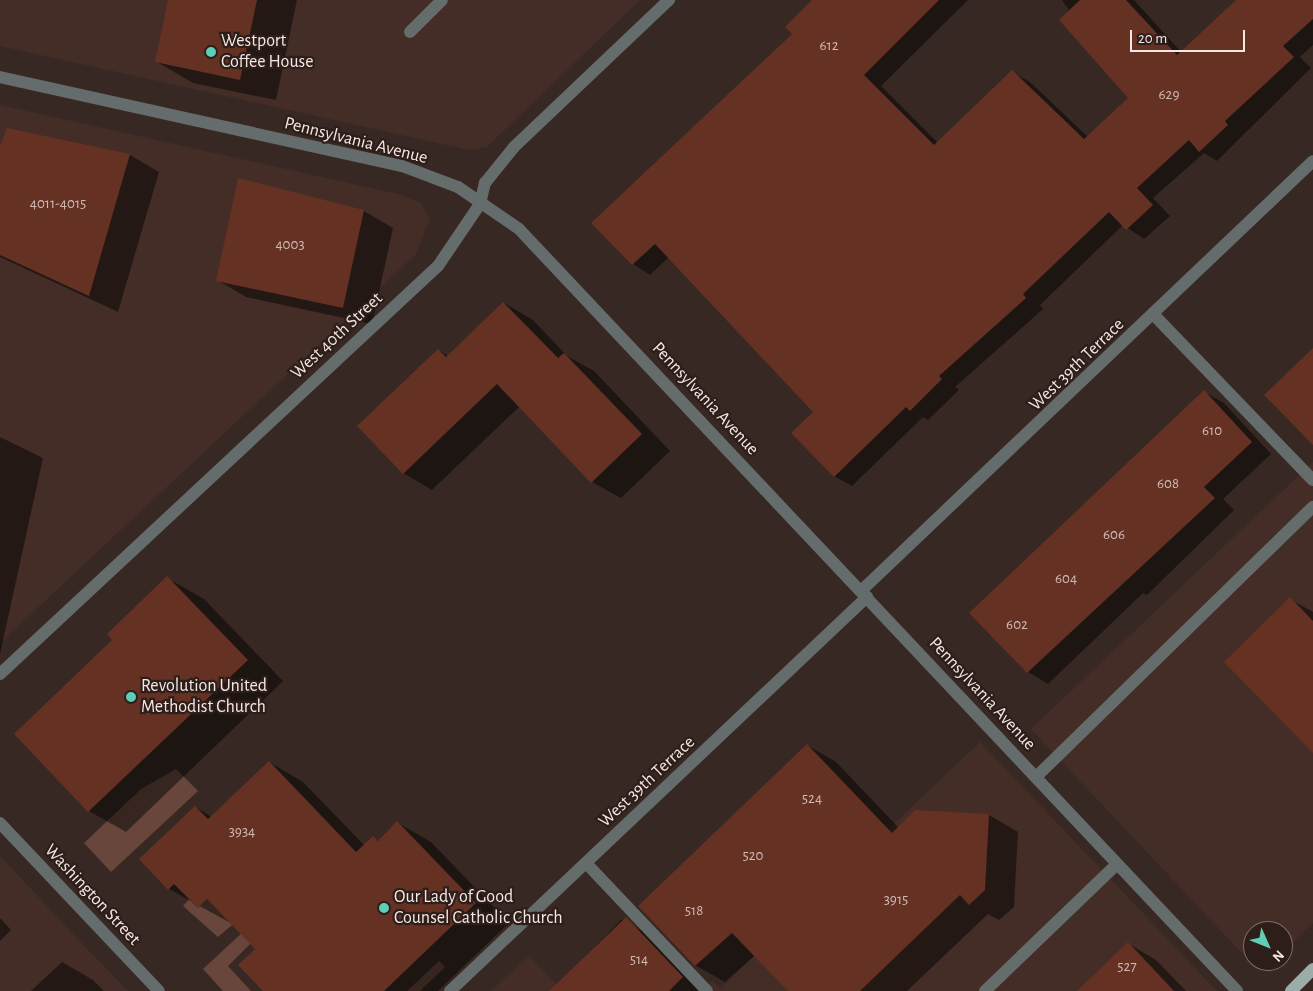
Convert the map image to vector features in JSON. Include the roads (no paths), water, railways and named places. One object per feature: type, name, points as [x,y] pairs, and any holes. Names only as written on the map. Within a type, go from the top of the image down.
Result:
[{"type":"main road","points":[[1291,991],[1313,969]]},
{"type":"street","points":[[410,32],[442,0]]},
{"type":"street","name":"West 40th Street","points":[[0,674],[438,266],[480,204],[485,183],[514,147],[669,0]]},
{"type":"street","name":"Pennsylvania Avenue","points":[[0,77],[402,166],[458,188],[535,244],[1237,991]]},
{"type":"street","name":"West 39th Terrace","points":[[450,991],[586,863],[1313,162]]},
{"type":"street","points":[[1154,315],[1313,480]]},
{"type":"street","points":[[1036,777],[1313,507]]},
{"type":"street","name":"Washington Street","points":[[0,823],[159,991]]},
{"type":"street","points":[[586,863],[707,991]]},
{"type":"street","points":[[985,991],[1117,864]]},
{"type":"place","name":"Westport Coffee House","points":[[211,52]]},
{"type":"place","name":"Revolution United Methodist Church","points":[[131,697]]},
{"type":"place","name":"Our Lady of Good Counsel Catholic Church","points":[[384,908]]}]
